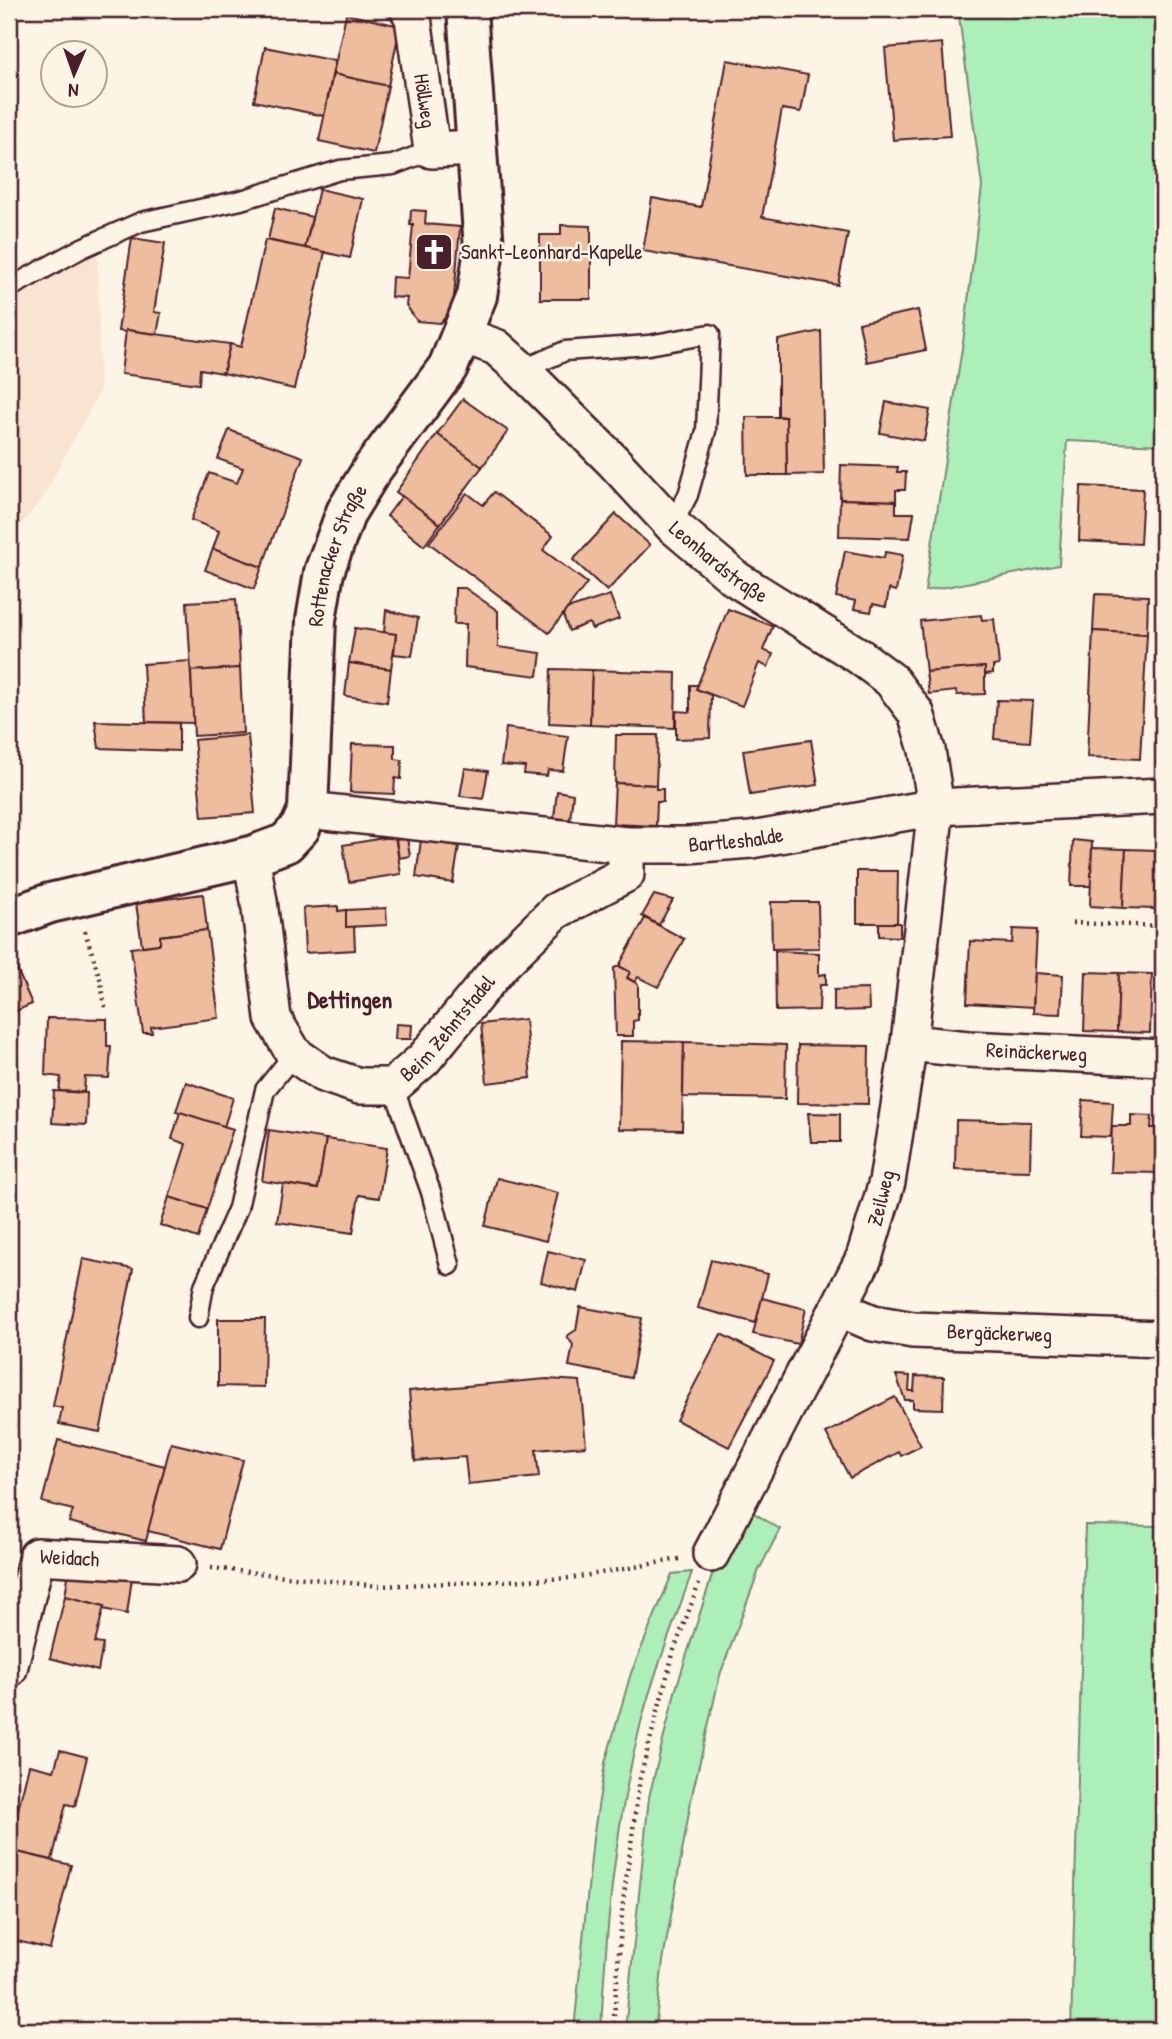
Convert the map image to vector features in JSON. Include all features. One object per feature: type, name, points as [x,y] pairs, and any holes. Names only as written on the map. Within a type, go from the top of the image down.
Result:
[{"type":"main road","name":"Rottenacker Straße","points":[[9,918],[71,898],[251,856],[286,843],[300,828],[308,810],[316,620],[324,572],[346,512],[373,468],[449,367],[477,296],[484,249],[467,9]]},
{"type":"street","name":"Höllweg","points":[[408,9],[413,18],[432,149],[478,148]]},
{"type":"street","name":"Leonhardstraße","points":[[462,335],[496,347],[522,370],[613,461],[672,525],[736,579],[859,656],[891,680],[916,713],[927,750],[936,807]]},
{"type":"street","name":"Bartleshalde","points":[[308,810],[626,845],[688,845],[751,840],[936,807],[1163,796]]},
{"type":"street","name":"Zeilweg","points":[[711,1554],[840,1309],[864,1258],[887,1182],[909,1043],[936,807]]},
{"type":"street","name":"Beim Zehntstadel","points":[[251,856],[273,1018],[295,1054],[323,1074],[359,1086],[393,1086],[424,1059],[502,964],[556,911],[626,874],[626,845]]},
{"type":"street","name":"Reinäckerweg","points":[[909,1043],[968,1049],[1163,1058]]},
{"type":"street","name":"Bergäckerweg","points":[[840,1309],[873,1323],[913,1330],[1163,1339]]},
{"type":"street","name":"Weidach","points":[[9,1669],[37,1556],[178,1564]]},
{"type":"lane","points":[[9,289],[82,248],[141,222],[241,200],[340,170],[393,165],[432,149]]},
{"type":"lane","points":[[522,370],[565,351],[649,345],[710,334],[706,431],[688,495],[672,525]]},
{"type":"lane","points":[[198,1318],[204,1286],[239,1208],[265,1090],[295,1054]]},
{"type":"lane","points":[[393,1086],[431,1192],[450,1265]]},
{"type":"path","points":[[71,898],[89,941],[101,982],[105,1008]]},
{"type":"path","points":[[1072,923],[1163,926]]},
{"type":"path","points":[[178,1564],[379,1586],[573,1578],[711,1554]]},
{"type":"path","points":[[613,2030],[623,1902],[640,1778],[674,1650],[711,1554]]},
{"type":"shaded area","points":[[97,227],[100,390],[41,501],[9,538],[9,273]]},
{"type":"green space","points":[[958,9],[1163,9],[1163,445],[1067,441],[1059,565],[925,591],[964,335],[982,186]]},
{"type":"green space","points":[[749,1510],[780,1529],[759,1570],[720,1675],[692,1795],[663,1961],[655,2030],[625,2030],[649,1797],[675,1692],[714,1569]]},
{"type":"green space","points":[[1085,1525],[1163,1526],[1163,2030],[1071,2030]]},
{"type":"green space","points":[[692,1572],[648,1697],[629,1775],[612,1884],[601,2030],[574,2030],[593,1838],[605,1763],[631,1673],[672,1574]]},
{"type":"building","points":[[346,14],[400,26],[388,86],[333,74]]},
{"type":"building","points":[[942,43],[950,136],[893,140],[885,48]]},
{"type":"building","points":[[265,47],[335,61],[324,116],[254,101]]},
{"type":"building","points":[[727,60],[808,75],[801,112],[782,109],[762,217],[848,233],[838,285],[643,251],[652,198],[701,207]]},
{"type":"building","points":[[333,74],[388,86],[374,153],[319,141]]},
{"type":"building","points":[[319,189],[363,199],[350,258],[305,248]]},
{"type":"building","points":[[275,208],[312,217],[305,248],[268,240]]},
{"type":"building","name":"Sankt-Leonhard-Kapelle","points":[[411,210],[426,211],[425,224],[460,227],[453,309],[440,323],[417,321],[406,305],[407,298],[391,297],[392,277],[408,278],[413,225],[410,225]]},
{"type":"building","points":[[561,225],[591,226],[591,299],[540,299],[540,235],[561,235]]},
{"type":"building","points":[[132,238],[165,243],[154,312],[161,313],[157,334],[118,331]]},
{"type":"building","points":[[265,240],[325,252],[294,389],[223,373],[230,344],[241,347]]},
{"type":"building","points":[[918,310],[926,350],[867,362],[859,323]]},
{"type":"building","points":[[126,330],[230,344],[223,373],[200,369],[199,384],[121,374]]},
{"type":"building","points":[[821,331],[824,474],[787,475],[786,417],[778,416],[778,340]]},
{"type":"building","points":[[463,399],[508,431],[482,467],[437,434]]},
{"type":"building","points":[[886,402],[930,410],[924,441],[880,433]]},
{"type":"building","points":[[746,417],[786,417],[787,475],[747,475]]},
{"type":"building","points":[[229,430],[303,457],[262,567],[213,549],[219,531],[191,520],[209,473],[237,483],[243,468],[218,459]]},
{"type":"building","points":[[437,434],[482,467],[440,524],[396,492]]},
{"type":"building","points":[[841,465],[898,467],[897,472],[906,472],[905,490],[896,490],[896,501],[840,499]]},
{"type":"building","points":[[1081,486],[1143,489],[1140,544],[1079,541]]},
{"type":"building","points":[[494,492],[553,536],[543,550],[587,583],[549,633],[429,543],[467,493],[483,505]]},
{"type":"building","points":[[402,496],[440,524],[424,546],[387,516]]},
{"type":"building","points":[[840,499],[896,501],[896,513],[914,513],[910,538],[839,536]]},
{"type":"building","points":[[616,514],[650,545],[607,591],[573,560]]},
{"type":"building","points":[[213,549],[262,567],[254,589],[205,570]]},
{"type":"building","points":[[845,551],[884,558],[885,552],[903,555],[896,591],[889,589],[886,607],[873,604],[871,612],[854,609],[856,601],[836,597]]},
{"type":"building","points":[[455,588],[465,588],[498,611],[498,647],[541,653],[538,676],[465,667],[466,624],[454,624]]},
{"type":"building","points":[[1095,594],[1148,596],[1147,634],[1093,631]]},
{"type":"building","points":[[610,595],[619,619],[592,629],[589,623],[569,631],[563,615],[567,609]]},
{"type":"building","points":[[236,599],[240,668],[191,671],[187,602]]},
{"type":"building","points":[[728,609],[773,626],[763,650],[773,654],[768,667],[759,663],[742,706],[696,689]]},
{"type":"building","points":[[386,610],[418,618],[412,656],[394,654],[396,634],[384,633]]},
{"type":"building","points":[[981,615],[982,620],[994,619],[999,665],[993,666],[993,673],[985,674],[985,667],[926,672],[920,621]]},
{"type":"building","points":[[355,628],[396,634],[391,669],[349,663]]},
{"type":"building","points":[[1093,631],[1147,634],[1140,759],[1087,757]]},
{"type":"building","points":[[190,661],[194,723],[146,722],[143,664]]},
{"type":"building","points":[[349,663],[391,669],[387,702],[345,696]]},
{"type":"building","points":[[985,667],[985,694],[957,695],[956,691],[929,694],[926,672]]},
{"type":"building","points":[[240,668],[243,733],[194,736],[191,671]]},
{"type":"building","points":[[551,669],[592,670],[590,725],[549,723]]},
{"type":"building","points":[[592,670],[676,673],[675,728],[590,725]]},
{"type":"building","points":[[690,685],[698,685],[696,689],[711,695],[710,738],[676,739],[676,711],[690,712]]},
{"type":"building","points":[[997,700],[1033,701],[1030,742],[994,739]]},
{"type":"building","points":[[95,721],[179,723],[179,751],[99,748]]},
{"type":"building","points":[[506,728],[568,736],[563,771],[548,770],[547,776],[524,774],[525,767],[501,765]]},
{"type":"building","points":[[248,735],[255,813],[202,817],[194,740]]},
{"type":"building","points":[[616,735],[658,735],[656,785],[615,783]]},
{"type":"building","points":[[811,740],[818,785],[750,795],[743,750]]},
{"type":"building","points":[[352,744],[395,745],[395,759],[402,760],[401,779],[395,778],[394,794],[350,792]]},
{"type":"building","points":[[465,768],[488,771],[483,799],[460,796]]},
{"type":"building","points":[[615,783],[656,785],[656,789],[663,789],[663,802],[657,802],[656,826],[613,824]]},
{"type":"building","points":[[557,791],[573,794],[570,820],[554,818]]},
{"type":"building","points":[[395,836],[401,874],[349,882],[343,845]]},
{"type":"building","points":[[407,838],[410,856],[399,858],[396,840]]},
{"type":"building","points":[[421,840],[459,846],[453,883],[416,877]]},
{"type":"building","points":[[1073,840],[1092,842],[1091,886],[1071,886]]},
{"type":"building","points":[[1092,848],[1126,849],[1123,908],[1090,906]]},
{"type":"building","points":[[1126,849],[1158,850],[1156,909],[1123,908]]},
{"type":"building","points":[[857,871],[898,871],[897,923],[857,923]]},
{"type":"building","points":[[203,894],[207,930],[160,936],[160,944],[142,946],[136,903]]},
{"type":"building","points":[[654,895],[673,900],[659,925],[642,916]]},
{"type":"building","points":[[771,902],[818,902],[819,948],[772,949]]},
{"type":"building","points":[[338,906],[338,911],[346,910],[346,927],[354,926],[355,950],[305,953],[303,908]]},
{"type":"building","points":[[386,908],[387,925],[346,927],[346,910]]},
{"type":"building","points":[[645,918],[684,939],[658,987],[638,977],[635,982],[627,978],[630,972],[619,966]]},
{"type":"building","points":[[879,923],[900,923],[900,937],[879,936]]},
{"type":"building","points":[[1013,929],[1037,930],[1033,1007],[967,1003],[970,941],[1012,943]]},
{"type":"building","points":[[207,930],[219,1018],[151,1027],[152,1033],[143,1033],[131,948],[160,944],[160,936]]},
{"type":"building","points":[[775,951],[819,953],[819,975],[826,974],[826,985],[820,985],[819,1010],[776,1011]]},
{"type":"building","points":[[13,960],[32,1004],[9,1014],[9,962]]},
{"type":"building","points":[[619,966],[630,972],[627,978],[638,984],[638,1020],[633,1021],[633,1036],[616,1036],[614,968]]},
{"type":"building","points":[[1086,972],[1119,973],[1117,1032],[1084,1031]]},
{"type":"building","points":[[1035,973],[1063,975],[1061,1014],[1033,1013]]},
{"type":"building","points":[[1119,973],[1152,974],[1150,1033],[1117,1032]]},
{"type":"building","points":[[868,989],[869,1010],[834,1011],[834,990]]},
{"type":"building","points":[[47,1018],[107,1019],[107,1046],[111,1046],[109,1078],[85,1077],[84,1092],[59,1091],[61,1077],[45,1075]]},
{"type":"building","points":[[525,1019],[531,1078],[487,1083],[481,1024]]},
{"type":"building","points":[[396,1024],[412,1025],[411,1039],[395,1039]]},
{"type":"building","points":[[621,1041],[684,1042],[682,1130],[619,1129]]},
{"type":"building","points":[[684,1042],[786,1045],[785,1099],[683,1097]]},
{"type":"building","points":[[798,1045],[869,1046],[868,1104],[797,1103]]},
{"type":"building","points":[[186,1082],[233,1098],[224,1127],[176,1111]]},
{"type":"building","points":[[54,1091],[87,1093],[86,1125],[52,1123]]},
{"type":"building","points":[[1083,1100],[1113,1102],[1111,1137],[1081,1136]]},
{"type":"building","points":[[180,1112],[233,1129],[207,1209],[169,1197],[186,1144],[172,1139]]},
{"type":"building","points":[[808,1113],[840,1114],[840,1142],[811,1142]]},
{"type":"building","points":[[1131,1115],[1152,1116],[1151,1128],[1163,1128],[1163,1173],[1110,1172],[1112,1126],[1131,1126]]},
{"type":"building","points":[[956,1120],[1031,1122],[1030,1171],[955,1169]]},
{"type":"building","points":[[269,1130],[326,1139],[318,1189],[262,1181]]},
{"type":"building","points":[[326,1139],[387,1148],[379,1198],[359,1195],[353,1233],[277,1222],[283,1184],[318,1189]]},
{"type":"building","points":[[497,1178],[558,1193],[546,1241],[485,1226]]},
{"type":"building","points":[[169,1197],[207,1209],[198,1238],[160,1225]]},
{"type":"building","points":[[548,1251],[586,1260],[578,1292],[541,1282]]},
{"type":"building","points":[[83,1259],[133,1269],[100,1432],[59,1424],[62,1408],[53,1406]]},
{"type":"building","points":[[711,1260],[768,1274],[756,1323],[698,1308]]},
{"type":"building","points":[[762,1298],[806,1309],[798,1344],[753,1334]]},
{"type":"building","points":[[580,1307],[642,1318],[631,1378],[569,1366],[573,1345],[567,1336],[576,1330]]},
{"type":"building","points":[[218,1319],[265,1319],[264,1387],[218,1386]]},
{"type":"building","points":[[721,1334],[774,1361],[729,1447],[676,1420]]},
{"type":"building","points":[[896,1375],[910,1376],[909,1391],[914,1391],[915,1376],[944,1377],[943,1409],[913,1408],[913,1400],[905,1400]]},
{"type":"building","points":[[547,1379],[580,1381],[586,1446],[536,1450],[539,1477],[468,1484],[465,1457],[415,1461],[409,1391]]},
{"type":"building","points":[[895,1397],[921,1446],[901,1456],[899,1452],[850,1478],[826,1433]]},
{"type":"building","points":[[58,1440],[165,1466],[146,1541],[69,1522],[73,1510],[42,1502]]},
{"type":"building","points":[[171,1443],[243,1460],[220,1549],[148,1531]]},
{"type":"building","points":[[69,1570],[132,1578],[127,1614],[65,1596]]},
{"type":"building","points":[[65,1596],[104,1606],[95,1643],[103,1644],[98,1671],[50,1658]]},
{"type":"building","points":[[60,1750],[87,1757],[75,1806],[66,1804],[52,1860],[9,1850],[9,1821],[15,1822],[29,1765],[54,1771]]},
{"type":"building","points":[[9,1850],[71,1865],[50,1949],[9,1939]]},
{"type":"place","name":"Sankt-Leonhard-Kapelle","points":[[434,252]]},
{"type":"district","name":"Dettingen","points":[[350,1000]]}]
